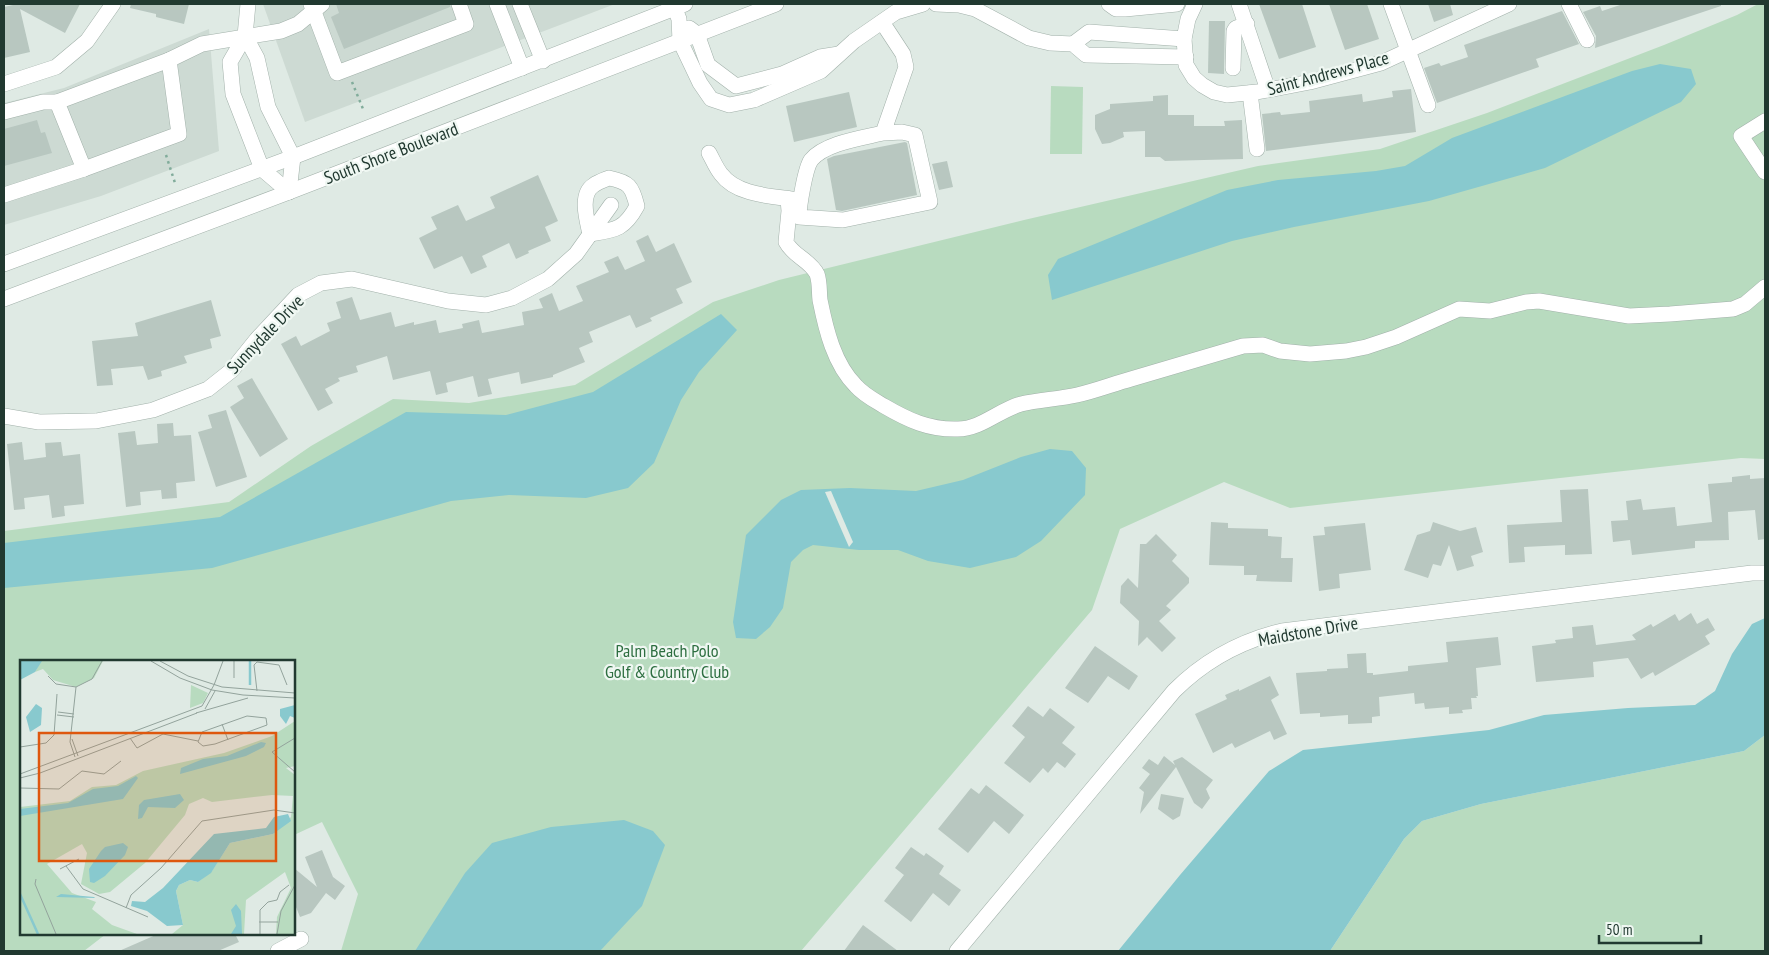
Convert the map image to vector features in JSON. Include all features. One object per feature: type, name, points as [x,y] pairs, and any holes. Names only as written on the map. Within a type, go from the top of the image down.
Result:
[{"type":"street","points":[[4,84],[56,67],[87,41],[113,4]]},
{"type":"street","points":[[248,4],[245,36],[230,62],[233,94],[262,169],[289,192]]},
{"type":"street","points":[[4,112],[43,102],[57,102],[169,60],[202,44],[281,31],[298,24],[316,6],[337,73],[466,24],[459,4]]},
{"type":"street","points":[[497,4],[522,68]]},
{"type":"street","points":[[520,4],[543,61]]},
{"type":"street","name":"South Shore Boulevard","points":[[4,299],[289,192],[776,4]]},
{"type":"street","points":[[678,9],[680,41],[700,83],[710,99],[729,105],[754,100],[821,71],[854,41],[896,12],[923,4]]},
{"type":"street","points":[[936,4],[958,5],[975,9],[1029,38],[1050,43],[1073,44],[1086,55],[1186,57]]},
{"type":"street","points":[[1109,4],[1116,9],[1186,4]]},
{"type":"street","name":"Saint Andrews Place","points":[[1186,4],[1188,19],[1184,39],[1186,65],[1194,78],[1202,85],[1214,92],[1226,94],[1250,93],[1310,82],[1381,63],[1509,4]]},
{"type":"street","points":[[1239,4],[1268,90]]},
{"type":"street","points":[[1391,4],[1428,105]]},
{"type":"street","points":[[1569,4],[1587,40]]},
{"type":"street","points":[[678,9],[697,34],[708,65],[736,86],[782,74],[820,57],[839,54]]},
{"type":"street","name":"South Shore Boulevard","points":[[4,264],[262,169],[678,9]]},
{"type":"street","points":[[882,22],[902,54],[906,67],[883,133]]},
{"type":"street","points":[[1234,68],[1234,31],[1236,28],[1246,24]]},
{"type":"street","points":[[1073,44],[1089,32],[1184,39]]},
{"type":"street","points":[[245,36],[257,58],[268,107],[293,157],[289,192]]},
{"type":"street","points":[[4,195],[84,169],[179,134],[169,60]]},
{"type":"street","points":[[1250,93],[1257,149]]},
{"type":"street","points":[[57,102],[84,169]]},
{"type":"street","points":[[1765,121],[1741,136],[1765,172]]},
{"type":"street","points":[[794,200],[799,218],[843,220],[930,202],[915,135],[902,132],[883,133],[832,145],[811,161],[789,211],[786,242],[796,254],[812,266],[817,276],[820,298],[834,352],[856,386],[867,396],[903,417],[920,425],[933,428],[966,429],[1021,404],[1077,395],[1243,346],[1263,345],[1280,351],[1310,354],[1366,347],[1396,337],[1459,309],[1490,311],[1519,303],[1539,301],[1629,316],[1703,312],[1733,309],[1745,304],[1765,287]]},
{"type":"street","points":[[709,153],[721,174],[730,183],[749,192],[794,200]]},
{"type":"street","name":"Sunnydale Drive","points":[[4,416],[39,422],[96,421],[153,410],[208,389],[232,370],[298,295],[321,283],[352,279],[448,301],[486,306],[512,298],[548,279],[576,254],[611,205]]},
{"type":"street","name":"Maidstone Drive","points":[[957,951],[1174,691],[1202,666],[1238,645],[1282,631],[1742,574],[1765,573]]},
{"type":"street","points":[[278,951],[301,940]]},
{"type":"path","points":[[352,82],[363,109]]},
{"type":"path","points":[[166,155],[175,183]]},
{"type":"shaded area","points":[[263,4],[615,4],[305,122]]},
{"type":"shaded area","points":[[209,29],[219,151],[101,196],[4,225],[4,103],[64,88]]},
{"type":"green space","name":"Palm Beach Polo Golf & Country Club","points":[[1758,4],[1765,4],[1765,459],[1741,458],[1290,508],[1224,482],[1120,529],[1092,610],[801,951],[341,951],[358,894],[322,822],[295,835],[295,660],[20,660],[20,935],[105,935],[84,951],[4,951],[4,531],[229,502],[311,446],[393,399],[469,403],[575,385],[713,302],[779,280],[1024,220],[1258,166],[1380,149],[1487,113],[1737,15]]},
{"type":"green space","points":[[1051,86],[1083,87],[1082,154],[1050,154]]},
{"type":"green space","points":[[1765,735],[1765,951],[1330,951],[1404,839],[1422,821],[1481,804],[1744,751]]},
{"type":"water","points":[[1660,64],[1691,69],[1696,84],[1681,102],[1545,168],[1429,201],[1232,241],[1052,300],[1048,275],[1058,259],[1227,190],[1278,180],[1376,171],[1405,166],[1452,138],[1632,71]]},
{"type":"water","points":[[721,314],[737,330],[699,372],[681,400],[654,463],[628,488],[586,498],[509,495],[451,501],[212,568],[4,588],[4,543],[220,517],[406,412],[506,415],[593,392]]},
{"type":"water","points":[[1050,449],[1072,451],[1086,468],[1085,495],[1041,541],[1016,557],[970,568],[928,561],[898,550],[859,550],[813,545],[803,550],[791,562],[783,608],[770,627],[756,639],[736,638],[733,622],[746,535],[781,500],[801,490],[850,488],[916,491],[963,480],[1021,457]]},
{"type":"water","points":[[1765,618],[1765,735],[1744,751],[1481,804],[1422,821],[1404,839],[1330,951],[1118,951],[1269,771],[1303,750],[1489,730],[1544,715],[1695,705],[1715,691],[1732,654],[1752,624]]},
{"type":"water","points":[[624,820],[653,831],[665,845],[642,906],[600,951],[415,951],[465,873],[492,843],[551,827]]},
{"type":"pier","points":[[831,491],[853,542],[849,547],[825,492]]},
{"type":"building","points":[[10,4],[80,4],[65,33],[20,9],[30,52],[4,58],[4,7],[13,5]]},
{"type":"building","points":[[131,4],[189,4],[184,24],[156,17],[156,14],[130,8]]},
{"type":"building","points":[[336,4],[450,4],[450,7],[344,49],[331,17],[339,13]]},
{"type":"building","points":[[1259,4],[1302,4],[1316,47],[1279,59]]},
{"type":"building","points":[[1329,4],[1367,4],[1379,39],[1345,50]]},
{"type":"building","points":[[1428,4],[1450,4],[1453,15],[1434,22]]},
{"type":"building","points":[[1623,4],[1721,4],[1721,6],[1595,48],[1596,36],[1583,12],[1600,6],[1602,11]]},
{"type":"building","points":[[1562,11],[1579,44],[1536,59],[1539,67],[1437,103],[1424,68],[1439,63],[1441,66],[1468,57],[1464,45]]},
{"type":"building","points":[[1209,21],[1225,21],[1224,74],[1208,73]]},
{"type":"building","points":[[1411,89],[1416,132],[1266,151],[1262,114],[1280,112],[1281,115],[1310,112],[1309,101],[1362,94],[1363,102],[1393,97],[1392,91]]},
{"type":"building","points":[[849,92],[857,127],[794,142],[786,106]]},
{"type":"building","points":[[1168,95],[1168,115],[1194,115],[1194,126],[1225,126],[1224,121],[1242,120],[1243,159],[1165,161],[1160,157],[1145,157],[1145,131],[1123,132],[1124,137],[1102,144],[1095,129],[1095,115],[1110,109],[1110,104],[1153,101],[1153,96]]},
{"type":"building","points":[[37,120],[41,133],[45,132],[52,153],[4,166],[4,129]]},
{"type":"building","points":[[907,143],[917,195],[842,211],[836,210],[827,159]]},
{"type":"building","points":[[947,161],[953,187],[939,190],[932,164]]},
{"type":"building","points":[[538,175],[558,221],[545,227],[551,241],[528,251],[529,253],[516,259],[509,243],[482,256],[487,267],[471,274],[462,256],[434,269],[419,238],[437,229],[431,217],[458,205],[466,221],[495,208],[490,197]]},
{"type":"building","points":[[648,235],[656,252],[674,243],[692,282],[676,289],[683,303],[650,318],[652,321],[636,328],[630,315],[589,332],[593,342],[579,348],[585,362],[553,375],[553,377],[521,384],[519,372],[488,379],[492,394],[478,397],[473,376],[446,383],[448,392],[436,395],[430,371],[393,380],[387,356],[356,366],[358,372],[338,378],[340,381],[325,389],[333,403],[318,411],[281,344],[296,336],[301,346],[330,331],[327,323],[341,318],[336,302],[352,297],[360,320],[391,312],[395,327],[414,322],[414,325],[436,320],[439,333],[463,328],[462,324],[479,320],[482,333],[524,325],[522,312],[543,308],[539,299],[552,293],[559,311],[583,301],[576,286],[609,272],[604,262],[618,256],[625,270],[645,261],[636,241]]},
{"type":"building","points":[[211,300],[221,336],[210,339],[212,348],[184,356],[187,363],[161,371],[162,376],[148,380],[143,366],[111,369],[113,385],[97,386],[92,341],[138,336],[135,323]]},
{"type":"building","points":[[252,378],[288,439],[260,457],[230,407],[244,398],[237,386]]},
{"type":"building","points":[[226,410],[247,477],[216,487],[198,432],[212,428],[208,415]]},
{"type":"building","points":[[173,423],[174,436],[191,435],[195,481],[176,483],[177,498],[162,499],[161,490],[140,492],[141,505],[126,507],[118,433],[135,431],[137,445],[158,443],[157,424]]},
{"type":"building","points":[[22,442],[24,460],[46,457],[45,443],[61,442],[63,456],[80,454],[84,504],[64,506],[65,516],[52,518],[49,495],[24,498],[25,509],[14,510],[7,444]]},
{"type":"building","points":[[1750,475],[1750,479],[1765,478],[1765,539],[1758,540],[1755,510],[1728,512],[1729,540],[1695,541],[1695,548],[1632,555],[1630,540],[1613,542],[1611,521],[1628,520],[1626,501],[1641,499],[1643,510],[1675,507],[1677,526],[1712,522],[1708,484],[1732,482],[1732,477]]},
{"type":"building","points":[[1588,489],[1592,554],[1565,555],[1565,545],[1524,547],[1525,562],[1509,563],[1507,525],[1562,522],[1560,490]]},
{"type":"building","points":[[1211,522],[1228,523],[1228,528],[1268,529],[1268,536],[1282,537],[1281,558],[1293,558],[1292,582],[1256,581],[1257,575],[1244,575],[1244,566],[1209,565]]},
{"type":"building","points":[[1433,522],[1460,531],[1476,527],[1483,552],[1471,556],[1474,566],[1457,571],[1449,545],[1441,566],[1433,564],[1428,578],[1404,570],[1417,535],[1430,531]]},
{"type":"building","points":[[1365,523],[1371,570],[1339,574],[1340,588],[1319,591],[1313,536],[1325,535],[1324,527]]},
{"type":"building","points":[[1156,534],[1177,555],[1172,561],[1189,578],[1189,583],[1166,606],[1171,610],[1159,621],[1176,638],[1162,652],[1147,637],[1138,646],[1139,621],[1120,603],[1121,586],[1128,578],[1138,588],[1140,544],[1146,544]]},
{"type":"building","points":[[1691,613],[1697,624],[1708,618],[1715,630],[1705,636],[1710,644],[1655,676],[1653,672],[1641,679],[1628,658],[1593,662],[1594,677],[1536,682],[1532,646],[1556,643],[1555,640],[1573,638],[1572,627],[1593,625],[1596,645],[1636,640],[1632,635],[1651,624],[1653,627],[1675,614],[1679,621]]},
{"type":"building","points":[[1498,637],[1501,665],[1476,668],[1478,696],[1476,696],[1477,698],[1471,698],[1472,709],[1462,710],[1463,713],[1449,714],[1449,707],[1425,709],[1424,703],[1415,704],[1414,693],[1379,697],[1380,716],[1372,717],[1372,723],[1348,724],[1348,715],[1320,717],[1320,713],[1300,714],[1296,673],[1348,668],[1347,654],[1366,653],[1367,673],[1373,673],[1373,675],[1408,671],[1408,666],[1448,662],[1446,642]]},
{"type":"building","points":[[1095,646],[1138,676],[1129,690],[1108,676],[1088,703],[1065,688]]},
{"type":"building","points":[[1270,676],[1279,695],[1271,700],[1287,734],[1274,740],[1270,731],[1235,748],[1232,743],[1213,753],[1195,714],[1227,699],[1225,695],[1239,689],[1239,691]]},
{"type":"building","points":[[1028,706],[1043,717],[1050,708],[1075,727],[1062,743],[1076,754],[1065,768],[1057,762],[1048,773],[1043,768],[1030,783],[1004,763],[1025,737],[1012,726]]},
{"type":"building","points":[[1164,756],[1175,765],[1173,761],[1182,757],[1213,780],[1206,789],[1210,798],[1202,809],[1194,803],[1176,767],[1140,814],[1144,792],[1139,788],[1150,774],[1142,768],[1149,759],[1158,765]]},
{"type":"building","points":[[986,785],[1024,815],[1009,834],[994,821],[968,853],[938,829],[971,788],[979,794]]},
{"type":"building","points":[[1161,794],[1184,798],[1180,816],[1173,820],[1158,809]]},
{"type":"building","points":[[911,847],[924,856],[926,853],[944,866],[939,874],[961,890],[949,906],[933,893],[911,922],[884,901],[904,875],[895,868]]},
{"type":"building","points":[[322,850],[333,877],[345,886],[335,900],[326,893],[311,913],[300,917],[295,904],[295,869],[317,887],[305,857]]},
{"type":"building","points":[[863,925],[898,951],[844,951]]},
{"type":"building","points":[[156,935],[236,935],[239,942],[218,951],[119,951]]}]
